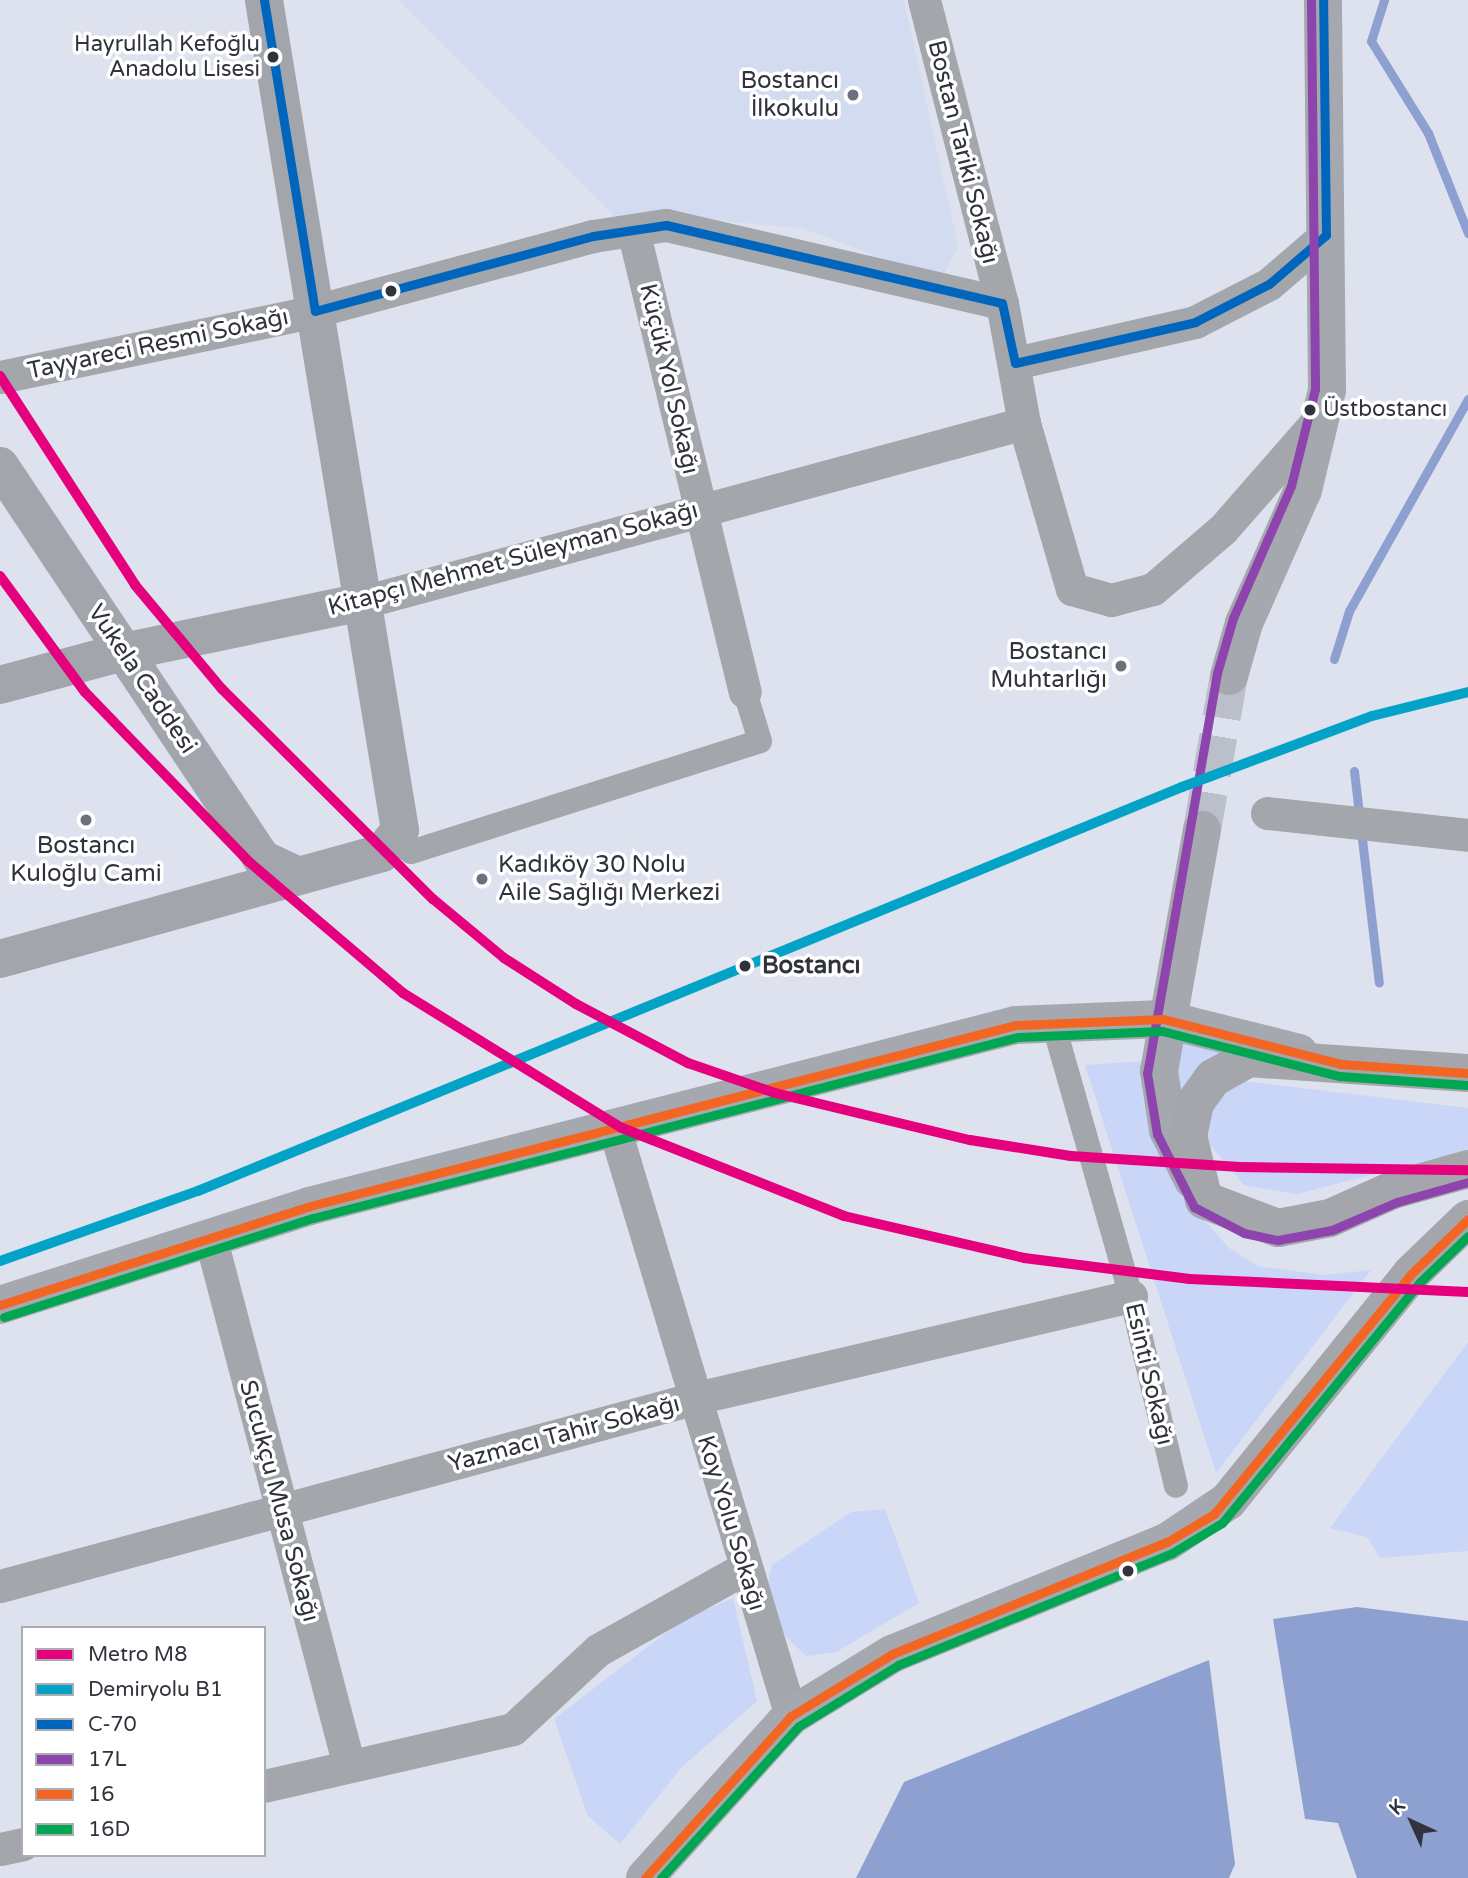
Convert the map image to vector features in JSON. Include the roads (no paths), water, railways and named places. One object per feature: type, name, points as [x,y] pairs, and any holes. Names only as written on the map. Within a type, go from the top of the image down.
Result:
[{"type":"highway","points":[[1468,1073],[1249,1058],[1213,1077],[1195,1103],[1188,1136],[1204,1200],[1278,1228],[1330,1218],[1393,1189],[1468,1168]]},
{"type":"highway","points":[[1228,1501],[1402,1284],[1468,1219]]},
{"type":"main road","points":[[0,959],[382,853],[400,830],[264,0]]},
{"type":"main road","points":[[1229,676],[1244,623],[1303,490],[1322,416],[1326,235],[1323,0]]},
{"type":"main road","name":"Vukela Caddesi","points":[[0,466],[262,859],[297,875]]},
{"type":"main road","name":"Kitapçı Mehmet Süleyman Sokağı","points":[[0,685],[123,652],[363,602]]},
{"type":"main road","points":[[1202,830],[1163,1019],[1159,1071],[1168,1130],[1204,1200]]},
{"type":"main road","points":[[0,1305],[210,1236],[614,1127],[1052,1019],[1163,1019],[1341,1064]]},
{"type":"main road","points":[[645,1878],[792,1716],[892,1654],[1167,1542],[1228,1501]]},
{"type":"street","name":"Bostan Tariki Sokağı","points":[[924,0],[1002,303],[1024,423],[1072,589],[1111,600],[1153,589],[1223,529],[1322,416]]},
{"type":"street","name":"Tayyareci Resmi Sokağı","points":[[0,377],[315,311],[633,230],[666,225],[1002,303]]},
{"type":"street","name":"Küçük Yol Sokağı","points":[[633,230],[745,692]]},
{"type":"street","points":[[1015,363],[1195,322],[1269,284],[1326,235]]},
{"type":"street","name":"Kitapçı Mehmet Süleyman Sokağı","points":[[363,602],[1024,423]]},
{"type":"street","points":[[411,852],[760,741],[745,692]]},
{"type":"street","points":[[1267,813],[1468,835]]},
{"type":"street","name":"Esinti Sokağı","points":[[1052,1019],[1131,1296],[1176,1486]]},
{"type":"street","name":"Koy Yolu Sokağı","points":[[614,1127],[743,1569],[792,1716]]},
{"type":"street","name":"Sucukçu Musa Sokağı","points":[[210,1236],[349,1766]]},
{"type":"street","name":"Yazmacı Tahir Sokağı","points":[[0,1586],[692,1399],[1131,1296]]},
{"type":"street","points":[[266,1786],[513,1728],[598,1650],[743,1569]]},
{"type":"street","points":[[0,1849],[21,1844]]},
{"type":"waterway","points":[[1384,0],[1371,41],[1428,133],[1468,233]]},
{"type":"waterway","points":[[1334,659],[1349,611],[1468,399]]},
{"type":"waterway","points":[[1354,771],[1379,983]]},
{"type":"tunnel","points":[[1202,830],[1229,676]]},
{"type":"metro line","name":"M8","points":[[0,376],[135,585],[222,689],[433,899],[504,958],[576,1004],[688,1063],[775,1093],[970,1140],[1071,1156],[1240,1167],[1468,1170]]},
{"type":"metro line","name":"M8","points":[[0,576],[85,692],[248,861],[403,993],[622,1128],[844,1216],[1024,1258],[1190,1279],[1468,1292]]},
{"type":"rail line","name":"B1","points":[[0,1261],[198,1191],[1182,787],[1372,716],[1468,692]]},
{"type":"place","name":"Hayrullah Kefoğlu Anadolu Lisesi","points":[[273,57]]},
{"type":"place","name":"Bostancı İlkokulu","points":[[853,95]]},
{"type":"place","name":"Üstbostancı","points":[[1310,410]]},
{"type":"place","name":"Bostancı Muhtarlığı","points":[[1121,666]]},
{"type":"place","name":"Bostancı Kuloğlu Cami","points":[[86,820]]},
{"type":"place","name":"Kadıköy 30 Nolu Aile Sağlığı Merkezi","points":[[482,879]]},
{"type":"place","name":"Bostancı","points":[[745,966]]}]
